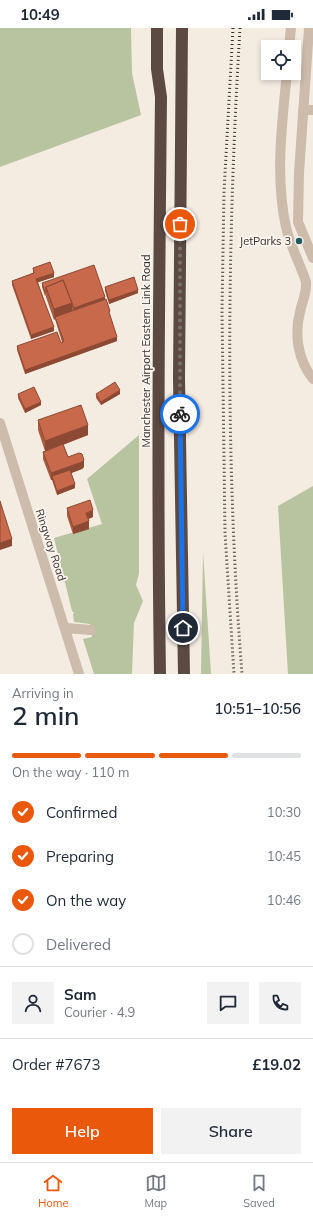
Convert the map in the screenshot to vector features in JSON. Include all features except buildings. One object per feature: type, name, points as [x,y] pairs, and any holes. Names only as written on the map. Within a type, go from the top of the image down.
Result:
[{"type":"highway","name":"Manchester Airport Eastern Link Road","points":[[157,28],[158,69],[161,97],[159,381],[160,674]]},
{"type":"highway","points":[[182,28],[179,379],[184,674]]},
{"type":"street","points":[[289,40],[290,28]]},
{"type":"street","points":[[309,28],[308,110],[299,173],[298,222],[312,254]]},
{"type":"street","points":[[286,80],[281,148],[281,185],[286,227],[306,282],[307,290],[300,312],[297,331],[298,347],[304,365],[313,379]]},
{"type":"street","name":"Ringway Road","points":[[0,423],[79,674]]},
{"type":"street","points":[[65,628],[91,630]]},
{"type":"green space","points":[[0,28],[131,28],[132,73],[141,115],[0,167]]},
{"type":"green space","points":[[139,435],[139,573],[136,585],[143,601],[134,623],[132,674],[94,674],[83,639],[92,637],[90,624],[74,622],[74,613],[72,611],[54,538],[102,524],[87,479]]},
{"type":"green space","points":[[313,486],[313,674],[288,674],[278,506]]},
{"type":"green space","points":[[203,552],[211,674],[201,674]]},
{"type":"railway","points":[[233,28],[224,192],[222,311],[225,533],[234,674]]},
{"type":"railway","points":[[240,28],[232,189],[230,270],[230,432],[236,593],[242,674]]},
{"type":"way so far","points":[[180,224],[180,414]]},
{"type":"place","name":"JetParks 3","points":[[299,241]]},
{"type":"route","points":[[180,414],[183,628]]}]
